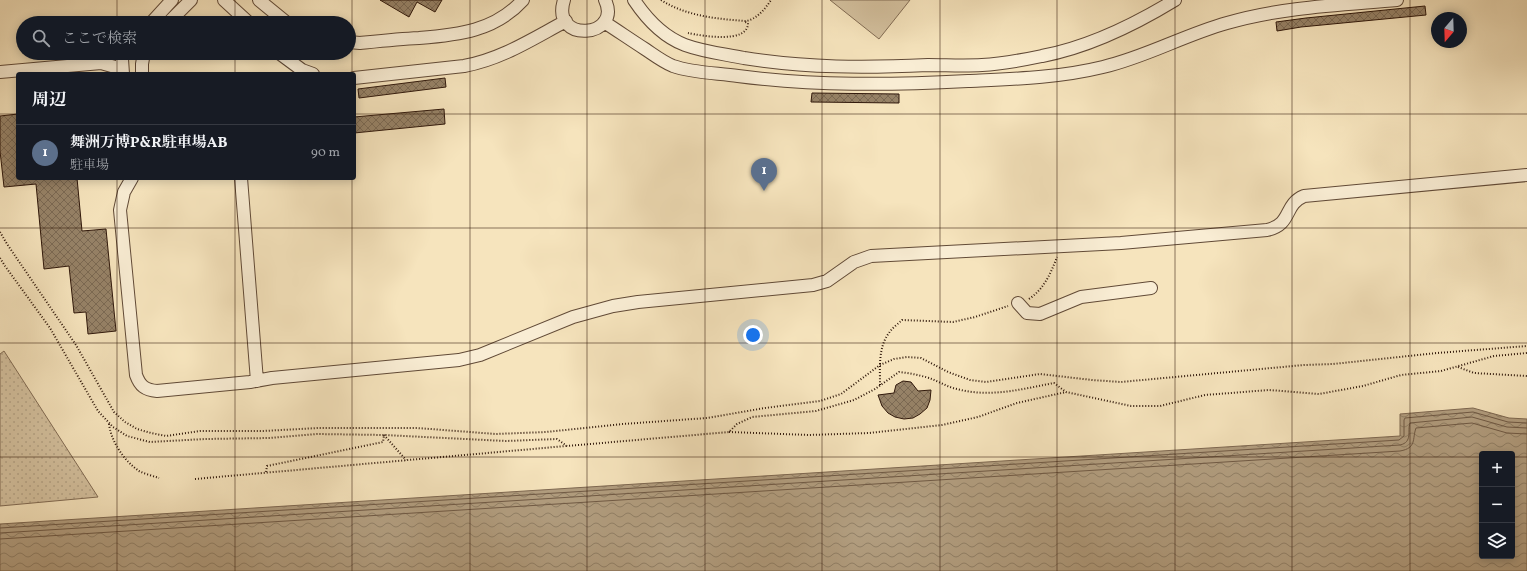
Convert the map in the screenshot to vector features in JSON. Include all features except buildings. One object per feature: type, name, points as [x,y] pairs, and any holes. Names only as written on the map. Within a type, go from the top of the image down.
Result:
[{"type":"street","points":[[157,16],[172,0]]},
{"type":"street","points":[[175,16],[191,0]]},
{"type":"street","points":[[224,0],[241,16]]},
{"type":"street","points":[[259,0],[278,16]]},
{"type":"street","points":[[356,43],[453,35],[478,30],[509,13],[523,0]]},
{"type":"street","points":[[564,0],[562,8],[566,21],[577,31],[585,32],[599,28],[604,22],[608,9],[605,0]]},
{"type":"street","points":[[634,0],[651,22],[667,35],[684,44],[714,53],[799,65],[868,68],[984,65],[1042,56],[1077,47],[1115,32],[1146,18],[1175,0]]},
{"type":"street","points":[[604,22],[665,62],[682,68],[751,78],[804,82],[857,85],[905,84],[1045,77],[1077,73],[1124,62],[1199,32],[1234,21],[1293,9],[1353,2],[1397,0]]},
{"type":"street","points":[[356,78],[481,63],[495,58],[566,21]]},
{"type":"street","points":[[122,60],[122,72]]},
{"type":"street","points":[[142,72],[143,60]]},
{"type":"street","points":[[288,60],[302,70],[308,72]]},
{"type":"street","points":[[0,72],[101,63],[115,67],[120,72]]},
{"type":"street","points":[[131,180],[124,192],[120,210],[136,375],[143,387],[149,390],[157,391],[470,358],[590,311],[638,302],[813,285],[828,281],[850,264],[862,258],[871,256],[1121,244],[1267,230],[1279,226],[1284,222],[1293,202],[1304,196],[1527,175]]},
{"type":"street","points":[[241,180],[257,381]]},
{"type":"street","points":[[1018,303],[1027,313],[1040,314],[1081,297],[1151,288]]},
{"type":"path","points":[[661,0],[671,7],[684,12],[744,21],[751,20],[765,9],[771,0]]},
{"type":"path","points":[[684,32],[706,36],[730,37],[743,34],[746,31],[748,23],[744,21]]},
{"type":"path","points":[[0,232],[6,244],[76,345],[114,412],[125,422],[137,428],[166,436],[200,431],[263,431],[318,428],[417,428],[496,434],[546,432],[623,424],[707,418],[828,398],[841,394],[880,365],[894,359],[907,357],[921,358],[948,372],[970,380],[986,382],[1040,374],[1121,382],[1304,365],[1333,364],[1437,352],[1527,346]]},
{"type":"path","points":[[880,385],[882,350],[888,334],[902,320],[953,322],[975,317],[1026,300],[1038,293],[1050,275],[1057,257]]},
{"type":"path","points":[[0,258],[4,266],[50,328],[98,411],[113,427],[127,436],[150,442],[270,438],[317,434],[384,435],[506,441],[557,439],[567,446]]},
{"type":"path","points":[[729,432],[737,424],[752,417],[816,410],[854,400],[880,385],[898,372],[929,378],[956,389],[981,394],[1000,393],[1054,383],[1066,392],[1130,406],[1160,406],[1205,394],[1269,390],[1319,394],[1363,386],[1401,375],[1441,371],[1494,356],[1527,353]]},
{"type":"path","points":[[1457,367],[1474,373],[1527,376]]},
{"type":"path","points":[[195,479],[729,432],[809,435],[869,434],[934,426],[978,417],[1017,403],[1066,392]]},
{"type":"path","points":[[109,423],[110,434],[124,456],[139,471],[160,478]]},
{"type":"path","points":[[384,435],[406,460]]},
{"type":"path","points":[[266,472],[267,466],[383,442],[384,435]]},
{"type":"shaded area","points":[[830,0],[910,0],[879,39]]},
{"type":"shaded area","points":[[4,351],[98,497],[0,506],[0,354]]},
{"type":"water","points":[[1473,408],[1509,418],[1527,419],[1527,571],[0,571],[0,524],[1400,436],[1400,414]]},
{"type":"place","name":"舞洲万博P&R駐車場AB","points":[[764,191]]}]
